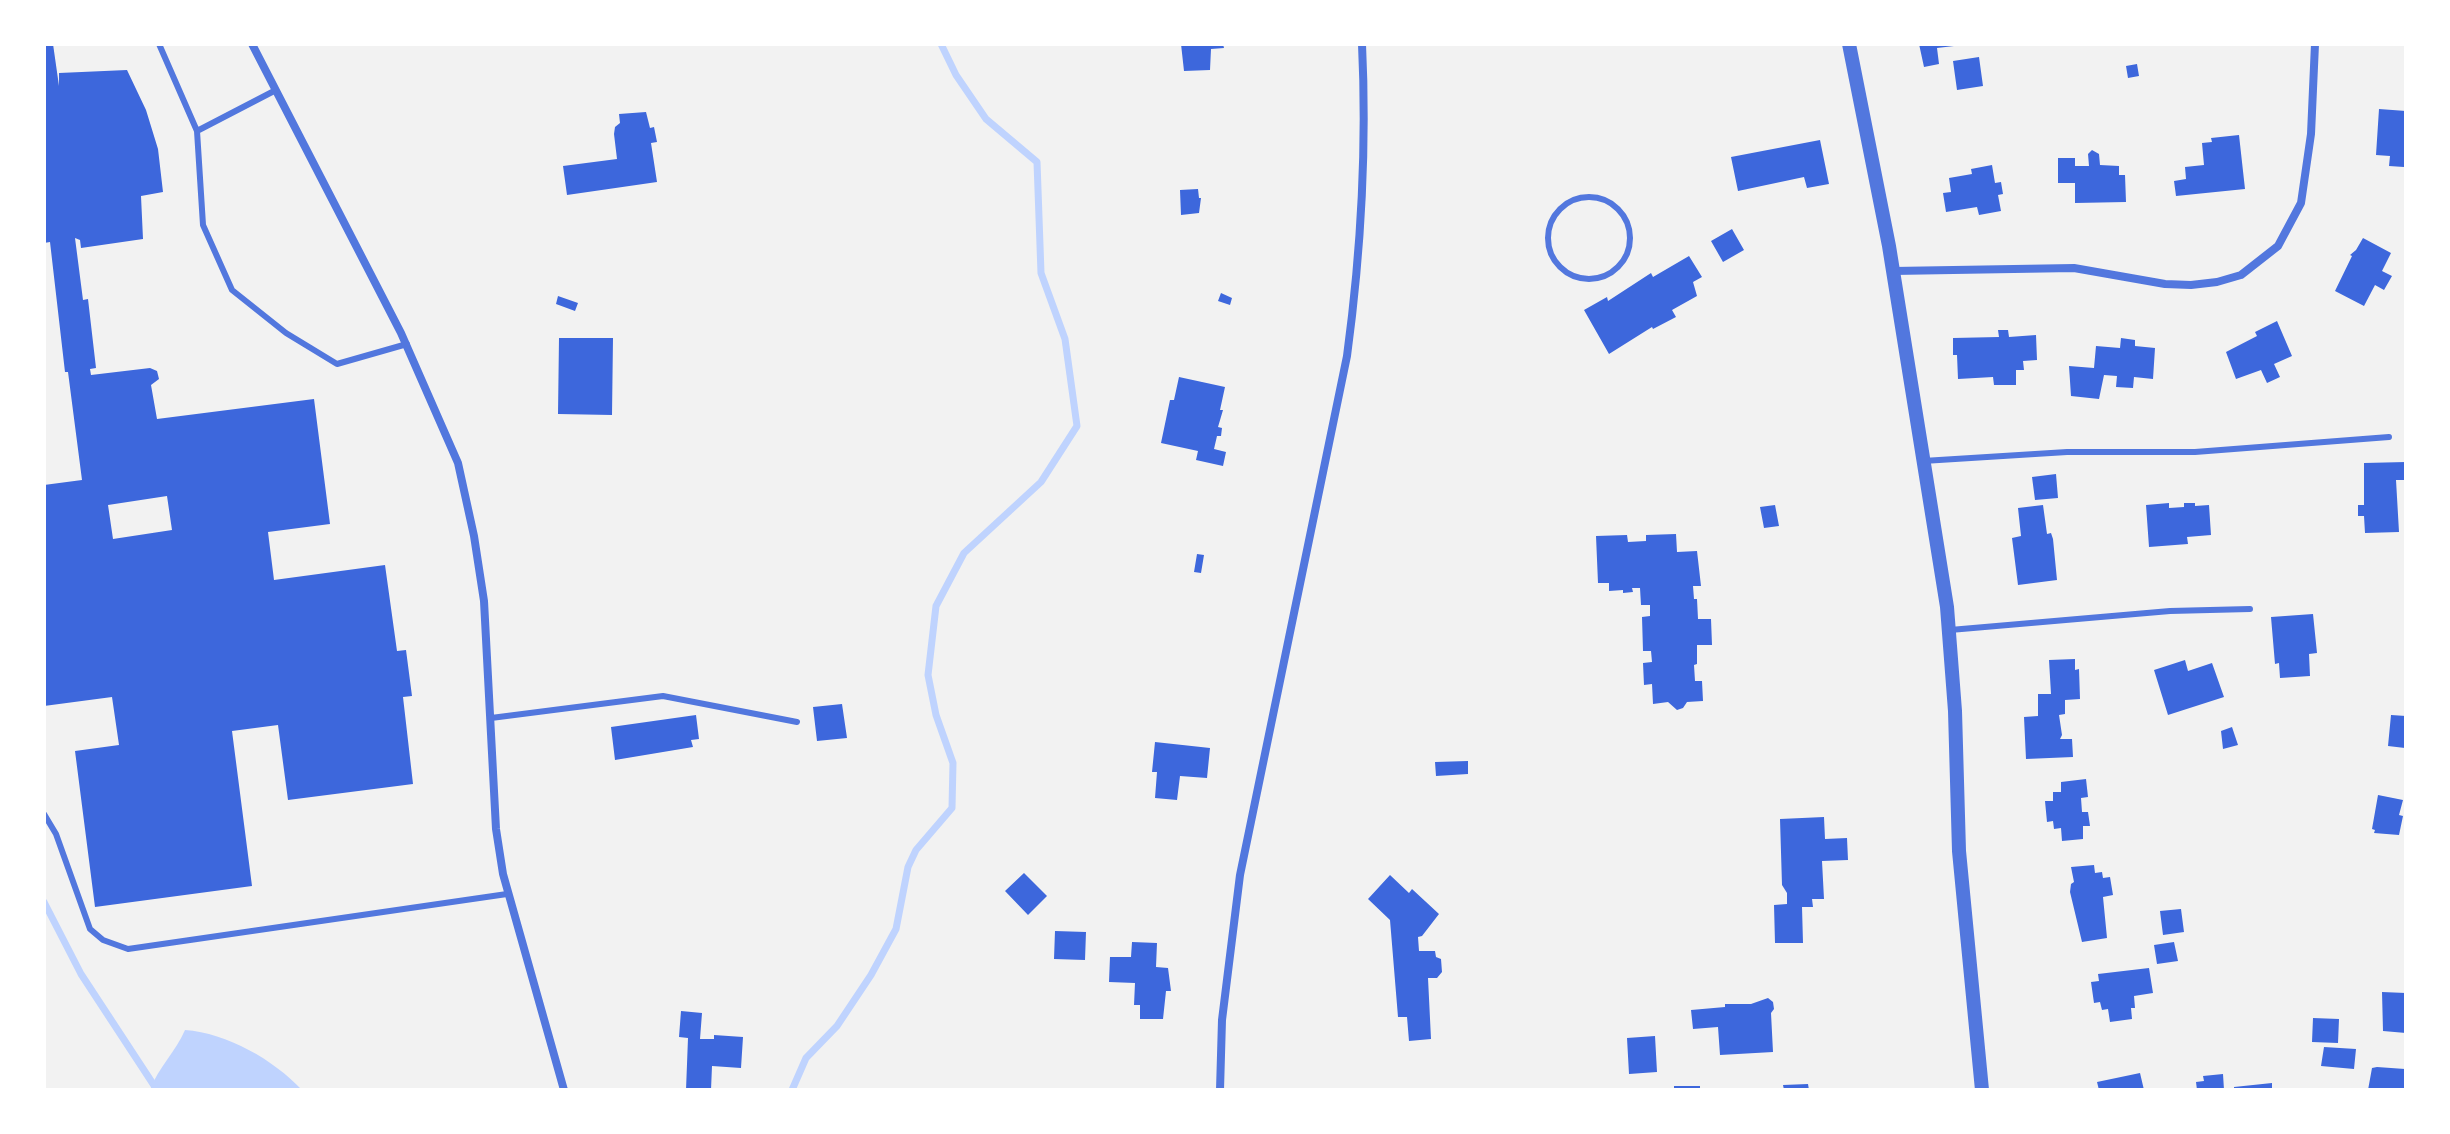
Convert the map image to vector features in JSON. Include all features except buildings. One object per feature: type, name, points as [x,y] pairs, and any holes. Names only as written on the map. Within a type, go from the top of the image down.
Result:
[{"type":"street","points":[[252,44],[407,344],[458,463],[484,601],[496,829],[507,894],[564,1090]]},
{"type":"street","points":[[1220,1090],[1222,1020],[1242,863],[1347,356],[1363,185],[1362,44]]},
{"type":"street","points":[[1849,44],[1877,174],[1950,630],[1960,866],[1982,1090]]},
{"type":"street","points":[[1893,271],[2074,268],[2165,284],[2191,285],[2241,275],[2278,246],[2301,203],[2312,122],[2315,44]]},
{"type":"lane","points":[[159,44],[197,131],[203,225],[232,290],[286,333],[337,364],[407,344]]},
{"type":"lane","points":[[197,131],[276,90]]},
{"type":"lane","points":[[1586,196],[1611,202],[1621,211],[1631,234],[1625,259],[1605,276],[1593,279],[1567,273],[1551,254],[1548,241],[1549,228],[1562,206],[1586,196]]},
{"type":"lane","points":[[1923,461],[2067,452],[2195,452],[2389,437]]},
{"type":"lane","points":[[1950,630],[2170,611],[2250,609]]},
{"type":"lane","points":[[491,718],[663,696],[797,722]]},
{"type":"lane","points":[[44,814],[56,834],[90,929],[103,940],[128,949],[507,894]]},
{"type":"water","points":[[185,1030],[217,1036],[249,1050],[278,1068],[302,1090],[150,1090]]},
{"type":"waterway","points":[[792,1090],[806,1058],[837,1026],[871,975],[896,929],[908,867],[916,850],[952,808],[953,763],[936,715],[928,675],[936,606],[964,553],[1041,482],[1077,426],[1065,339],[1041,273],[1037,162],[986,119],[956,75],[941,44]]},
{"type":"waterway","points":[[44,902],[81,974],[157,1090]]}]
